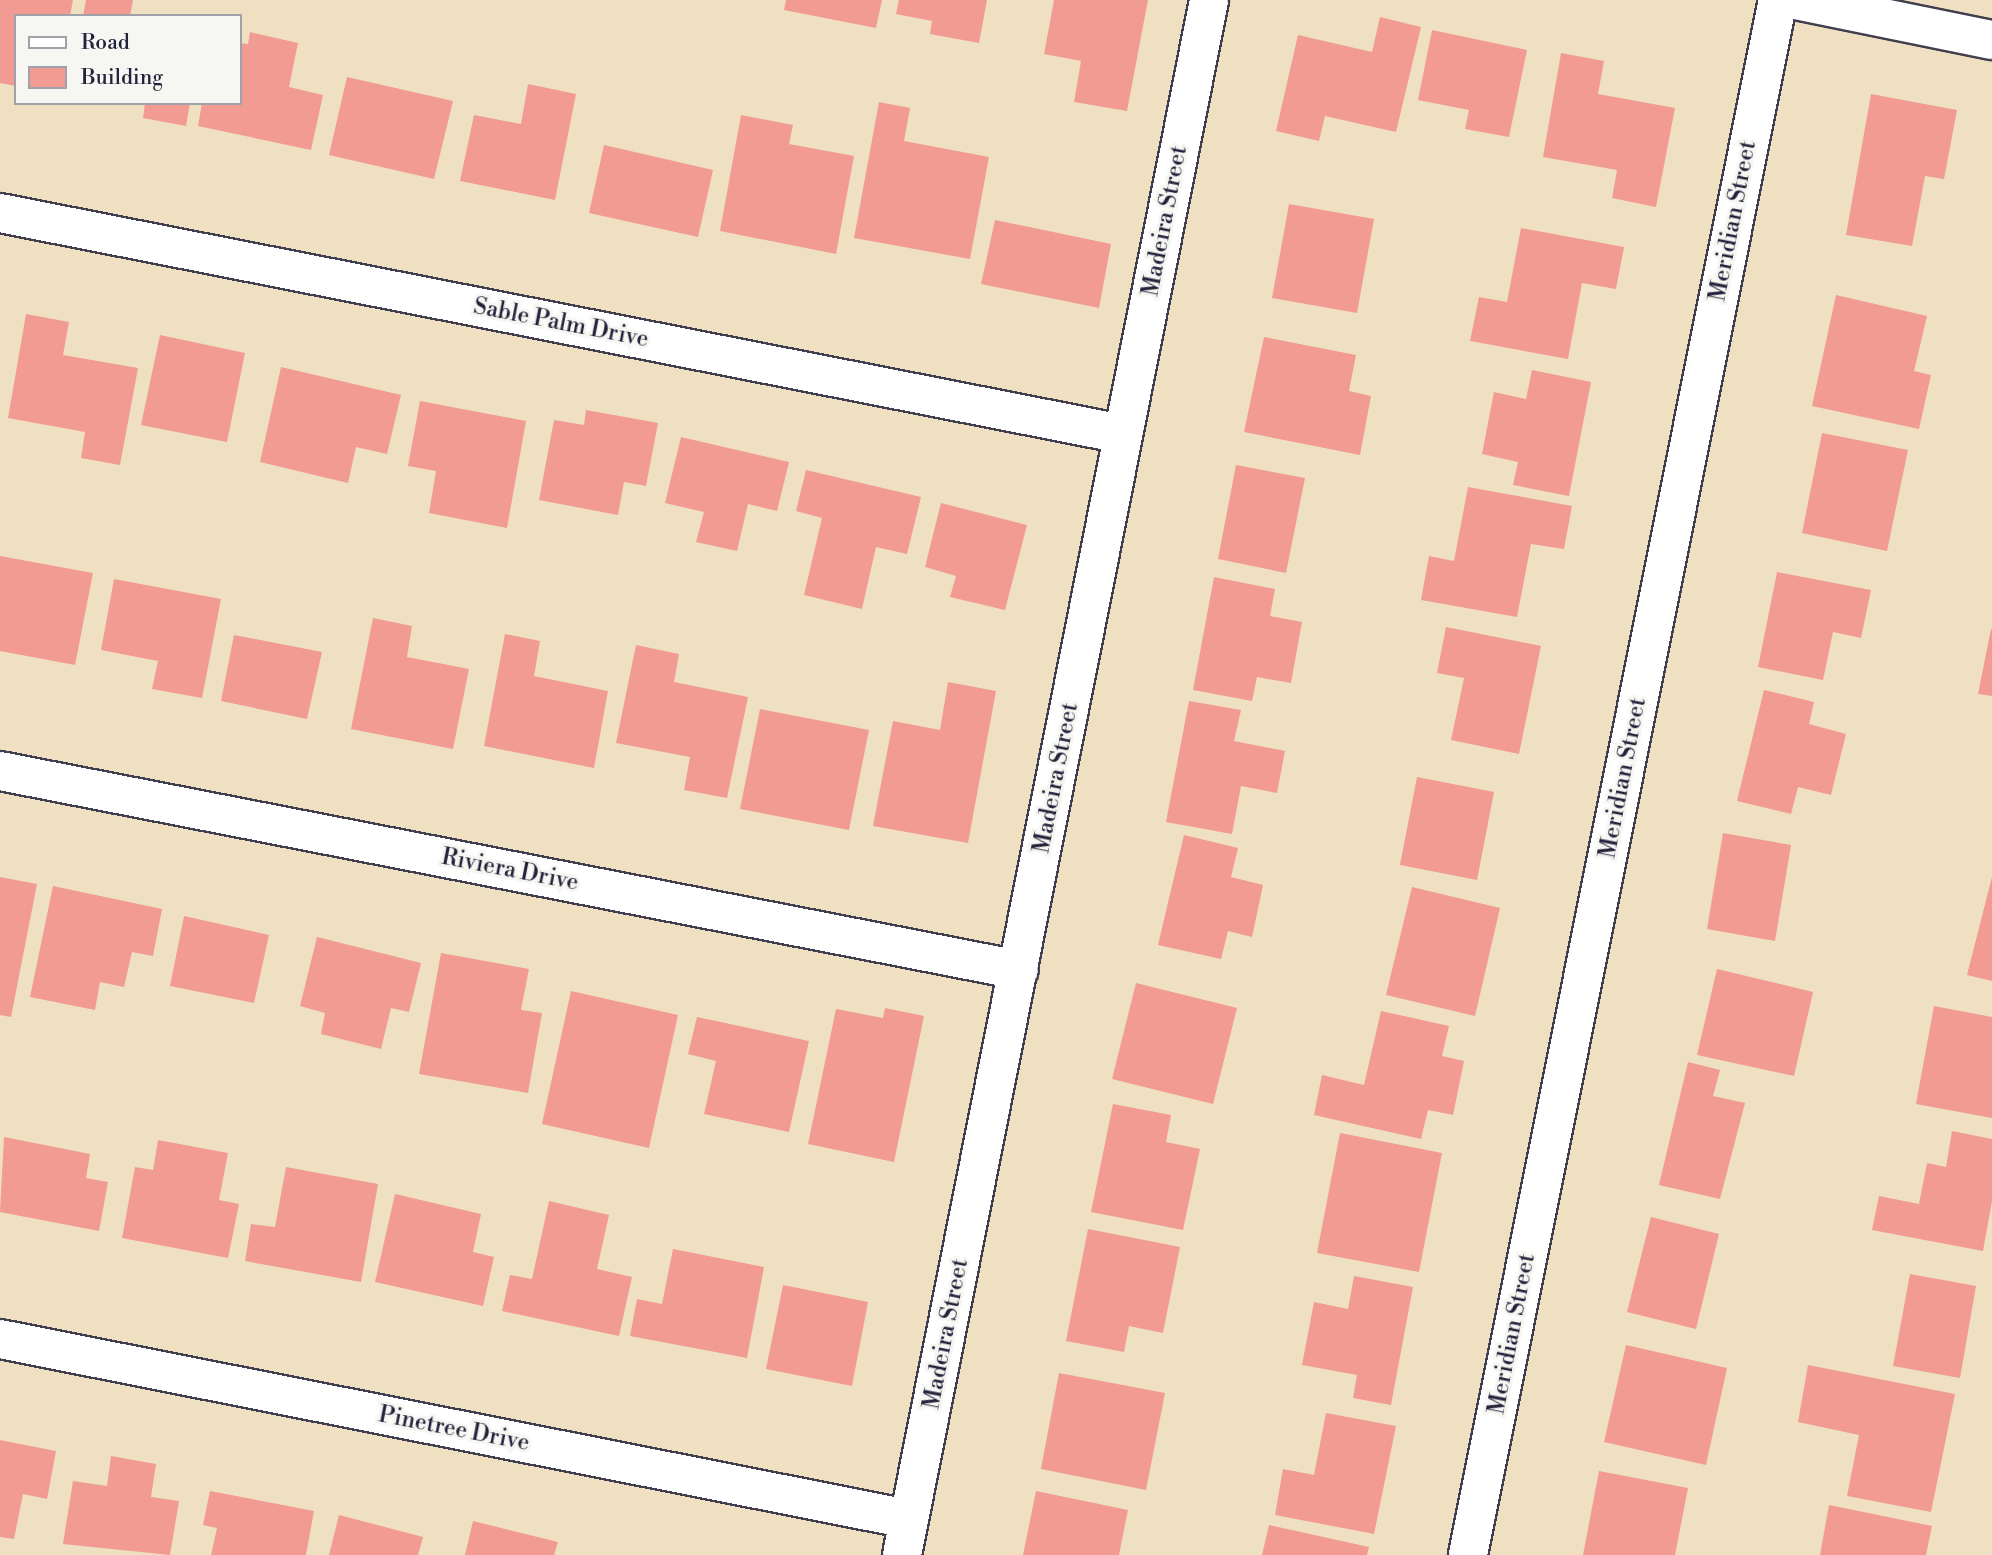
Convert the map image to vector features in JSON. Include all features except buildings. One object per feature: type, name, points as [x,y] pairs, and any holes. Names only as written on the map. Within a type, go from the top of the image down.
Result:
[{"type":"street","name":"Madeira Street","points":[[905,1537],[1209,0]]},
{"type":"street","name":"Meridian Street","points":[[1468,1555],[1777,0]]},
{"type":"street","points":[[1795,0],[1992,40]]},
{"type":"street","name":"Sable Palm Drive","points":[[0,213],[1122,434]]},
{"type":"street","name":"Riviera Drive","points":[[0,771],[1019,970]]},
{"type":"street","name":"Pinetree Drive","points":[[0,1339],[905,1537]]}]
